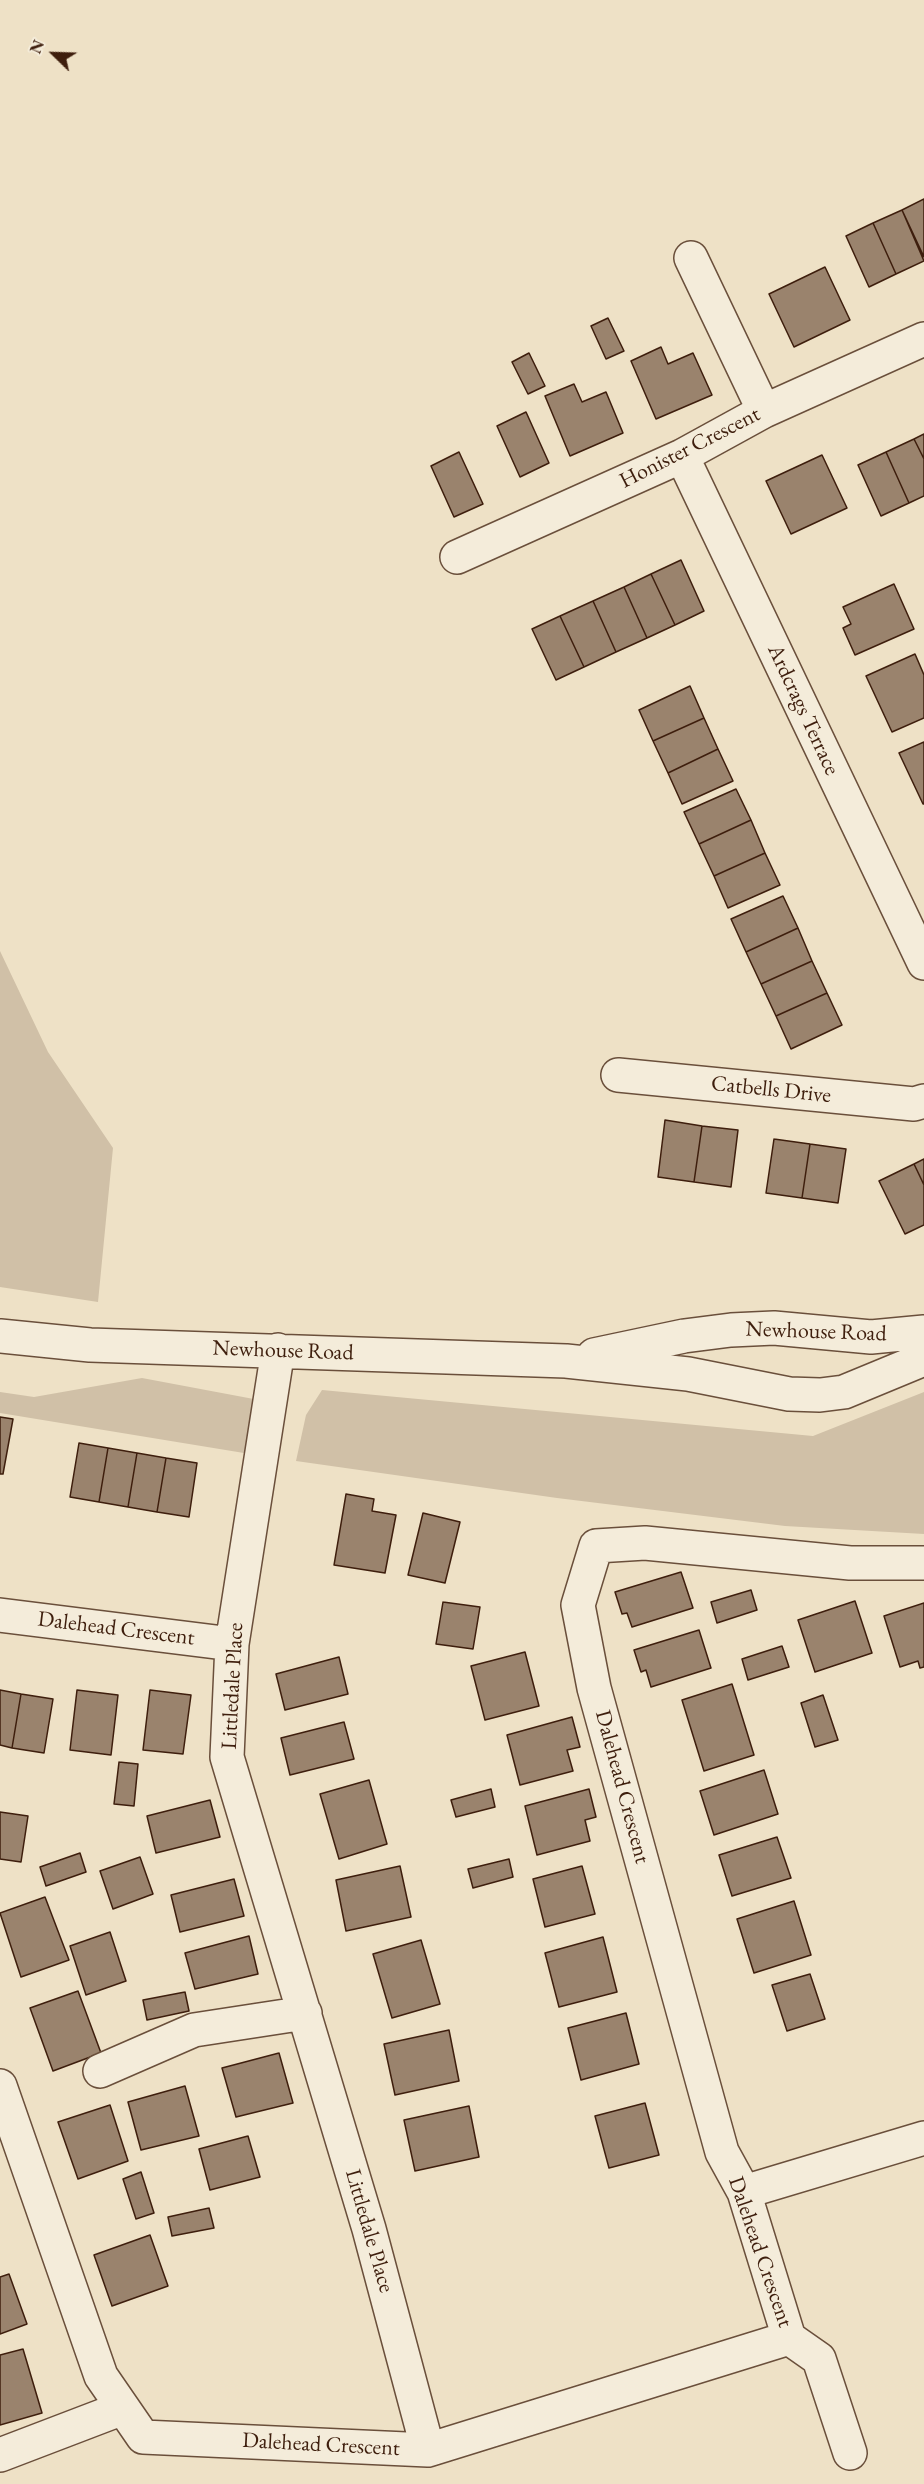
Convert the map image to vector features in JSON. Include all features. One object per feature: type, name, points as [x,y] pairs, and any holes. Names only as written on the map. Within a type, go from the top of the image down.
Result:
[{"type":"street","points":[[690,258],[764,411]]},
{"type":"street","name":"Honister Crescent","points":[[457,557],[682,456],[764,411],[924,339]]},
{"type":"street","name":"Ardcrags Terrace","points":[[682,456],[924,963]]},
{"type":"street","name":"Catbells Drive","points":[[618,1075],[914,1104],[924,1101]]},
{"type":"street","name":"Newhouse Road","points":[[566,1361],[684,1336],[731,1330],[774,1328],[871,1337],[924,1332]]},
{"type":"street","name":"Newhouse Road","points":[[0,1336],[90,1345],[566,1361],[688,1374],[789,1394],[820,1395],[844,1392],[924,1359]]},
{"type":"street","name":"Littledale Place","points":[[278,1350],[232,1644],[227,1756],[369,2229],[428,2450]]},
{"type":"street","name":"Dalehead Crescent","points":[[0,2086],[101,2376],[143,2437],[428,2450],[789,2338],[744,2192],[723,2152],[594,1688],[578,1605],[596,1546],[645,1543],[850,1563],[924,1563]]},
{"type":"street","name":"Dalehead Crescent","points":[[0,1615],[232,1644]]},
{"type":"street","points":[[100,2072],[194,2030],[305,2013]]},
{"type":"street","points":[[744,2192],[924,2138]]},
{"type":"street","points":[[789,2338],[819,2359],[850,2453]]},
{"type":"street","points":[[0,2455],[123,2408]]},
{"type":"shaded area","points":[[0,951],[48,1052],[113,1148],[98,1302],[0,1287]]},
{"type":"shaded area","points":[[142,1378],[259,1400],[250,1454],[0,1413],[0,1392],[34,1397]]},
{"type":"shaded area","points":[[322,1390],[813,1436],[924,1392],[924,1534],[785,1526],[557,1498],[296,1461],[306,1415]]},
{"type":"building","points":[[924,199],[924,257],[902,210]]},
{"type":"building","points":[[902,210],[924,261],[896,274],[873,223]]},
{"type":"building","points":[[873,223],[896,274],[869,287],[846,236]]},
{"type":"building","points":[[825,267],[850,320],[794,347],[769,294]]},
{"type":"building","points":[[608,318],[624,351],[606,359],[591,326]]},
{"type":"building","points":[[661,347],[668,364],[693,353],[712,395],[656,419],[631,361]]},
{"type":"building","points":[[529,353],[545,386],[528,394],[512,362]]},
{"type":"building","points":[[574,384],[582,402],[606,392],[623,433],[570,456],[545,396]]},
{"type":"building","points":[[526,412],[549,463],[520,477],[497,426]]},
{"type":"building","points":[[924,434],[924,459],[914,439]]},
{"type":"building","points":[[914,439],[924,459],[924,496],[909,503],[886,452]]},
{"type":"building","points":[[459,452],[483,504],[454,517],[431,466]]},
{"type":"building","points":[[886,452],[909,503],[881,516],[858,465]]},
{"type":"building","points":[[822,455],[847,508],[791,534],[766,481]]},
{"type":"building","points":[[681,560],[704,611],[675,625],[651,574]]},
{"type":"building","points":[[651,574],[675,625],[647,638],[624,587]]},
{"type":"building","points":[[894,584],[914,629],[855,655],[843,628],[851,624],[843,607]]},
{"type":"building","points":[[624,587],[647,638],[616,652],[593,601]]},
{"type":"building","points":[[593,601],[616,652],[584,667],[560,616]]},
{"type":"building","points":[[560,616],[584,667],[556,680],[532,629]]},
{"type":"building","points":[[915,654],[924,675],[924,718],[892,732],[866,676]]},
{"type":"building","points":[[690,686],[704,718],[653,741],[639,710]]},
{"type":"building","points":[[704,718],[718,749],[668,773],[653,741]]},
{"type":"building","points":[[924,742],[924,804],[923,804],[899,753]]},
{"type":"building","points":[[718,749],[733,781],[682,804],[668,773]]},
{"type":"building","points":[[736,789],[751,820],[699,844],[684,812]]},
{"type":"building","points":[[751,820],[765,853],[714,876],[699,844]]},
{"type":"building","points":[[765,853],[780,885],[728,908],[714,876]]},
{"type":"building","points":[[783,896],[798,928],[746,952],[731,919]]},
{"type":"building","points":[[798,928],[812,961],[761,984],[746,952]]},
{"type":"building","points":[[812,961],[827,993],[776,1016],[761,984]]},
{"type":"building","points":[[827,993],[842,1025],[791,1049],[776,1016]]},
{"type":"building","points":[[665,1120],[702,1126],[694,1182],[658,1177]]},
{"type":"building","points":[[702,1126],[738,1130],[731,1187],[694,1182]]},
{"type":"building","points":[[774,1139],[810,1144],[802,1198],[766,1193]]},
{"type":"building","points":[[810,1144],[846,1149],[838,1203],[802,1198]]},
{"type":"building","points":[[924,1159],[924,1185],[914,1164]]},
{"type":"building","points":[[914,1164],[924,1185],[924,1225],[905,1234],[879,1181]]},
{"type":"building","points":[[0,1417],[13,1419],[3,1474],[0,1474]]},
{"type":"building","points":[[79,1443],[108,1448],[99,1502],[70,1497]]},
{"type":"building","points":[[108,1448],[137,1453],[128,1507],[99,1502]]},
{"type":"building","points":[[137,1453],[166,1458],[157,1512],[128,1507]]},
{"type":"building","points":[[166,1458],[197,1463],[189,1517],[157,1512]]},
{"type":"building","points":[[346,1494],[374,1499],[372,1511],[396,1515],[385,1573],[334,1565]]},
{"type":"building","points":[[423,1513],[460,1522],[445,1583],[408,1575]]},
{"type":"building","points":[[681,1572],[693,1608],[632,1627],[627,1613],[622,1614],[615,1592]]},
{"type":"building","points":[[751,1590],[757,1610],[717,1623],[711,1602]]},
{"type":"building","points":[[855,1601],[872,1653],[815,1672],[798,1620]]},
{"type":"building","points":[[443,1602],[480,1607],[473,1649],[436,1644]]},
{"type":"building","points":[[924,1603],[924,1667],[920,1668],[918,1661],[900,1667],[884,1616]]},
{"type":"building","points":[[699,1630],[711,1668],[651,1687],[646,1670],[641,1672],[634,1650]]},
{"type":"building","points":[[782,1646],[789,1667],[748,1680],[742,1659]]},
{"type":"building","points":[[525,1652],[539,1706],[485,1720],[471,1666]]},
{"type":"building","points":[[339,1657],[348,1694],[285,1710],[276,1674]]},
{"type":"building","points":[[732,1684],[754,1755],[704,1771],[682,1700]]},
{"type":"building","points":[[0,1690],[21,1694],[12,1748],[0,1745]]},
{"type":"building","points":[[77,1690],[118,1695],[111,1755],[70,1750]]},
{"type":"building","points":[[150,1690],[191,1695],[183,1754],[143,1750]]},
{"type":"building","points":[[21,1694],[53,1699],[44,1753],[12,1748]]},
{"type":"building","points":[[823,1695],[838,1740],[815,1747],[801,1703]]},
{"type":"building","points":[[572,1717],[580,1747],[567,1750],[573,1771],[520,1785],[507,1735]]},
{"type":"building","points":[[344,1722],[354,1759],[290,1775],[281,1738]]},
{"type":"building","points":[[119,1762],[138,1764],[134,1806],[114,1804]]},
{"type":"building","points":[[764,1770],[778,1814],[714,1835],[700,1791]]},
{"type":"building","points":[[369,1780],[387,1844],[339,1859],[320,1794]]},
{"type":"building","points":[[491,1789],[495,1807],[456,1817],[451,1800]]},
{"type":"building","points":[[589,1789],[596,1817],[585,1820],[590,1841],[537,1855],[525,1806]]},
{"type":"building","points":[[210,1800],[220,1837],[156,1853],[147,1816]]},
{"type":"building","points":[[0,1812],[28,1816],[21,1862],[0,1859]]},
{"type":"building","points":[[777,1837],[791,1878],[732,1896],[719,1855]]},
{"type":"building","points":[[80,1853],[86,1872],[46,1886],[40,1867]]},
{"type":"building","points":[[140,1857],[153,1894],[113,1909],[100,1871]]},
{"type":"building","points":[[509,1859],[513,1877],[473,1888],[468,1869]]},
{"type":"building","points":[[400,1866],[411,1917],[346,1931],[336,1880]]},
{"type":"building","points":[[582,1866],[595,1914],[545,1927],[533,1879]]},
{"type":"building","points":[[234,1879],[244,1916],[180,1932],[171,1895]]},
{"type":"building","points":[[45,1897],[69,1960],[21,1977],[0,1913]]},
{"type":"building","points":[[794,1901],[811,1955],[754,1973],[737,1919]]},
{"type":"building","points":[[110,1932],[126,1981],[86,1995],[70,1946]]},
{"type":"building","points":[[249,1936],[258,1974],[195,1989],[185,1953]]},
{"type":"building","points":[[603,1937],[617,1992],[559,2007],[545,1953]]},
{"type":"building","points":[[421,1940],[440,2004],[392,2018],[373,1954]]},
{"type":"building","points":[[810,1974],[825,2019],[787,2031],[772,1985]]},
{"type":"building","points":[[78,1991],[101,2053],[53,2071],[30,2008]]},
{"type":"building","points":[[185,1992],[189,2011],[147,2020],[143,2000]]},
{"type":"building","points":[[626,2013],[639,2064],[581,2080],[568,2028]]},
{"type":"building","points":[[449,2030],[459,2081],[395,2095],[384,2044]]},
{"type":"building","points":[[279,2053],[293,2103],[236,2117],[222,2068]]},
{"type":"building","points":[[185,2086],[199,2136],[141,2150],[128,2102]]},
{"type":"building","points":[[645,2103],[659,2155],[609,2168],[595,2116]]},
{"type":"building","points":[[110,2105],[128,2161],[78,2179],[58,2122]]},
{"type":"building","points":[[469,2106],[479,2157],[415,2171],[404,2120]]},
{"type":"building","points":[[248,2136],[260,2177],[210,2190],[199,2149]]},
{"type":"building","points":[[141,2172],[154,2213],[136,2219],[123,2179]]},
{"type":"building","points":[[209,2208],[214,2228],[172,2236],[168,2217]]},
{"type":"building","points":[[150,2235],[168,2286],[112,2306],[94,2255]]},
{"type":"building","points":[[9,2274],[27,2324],[0,2334],[0,2277]]},
{"type":"building","points":[[23,2349],[42,2413],[0,2425],[0,2355]]}]
